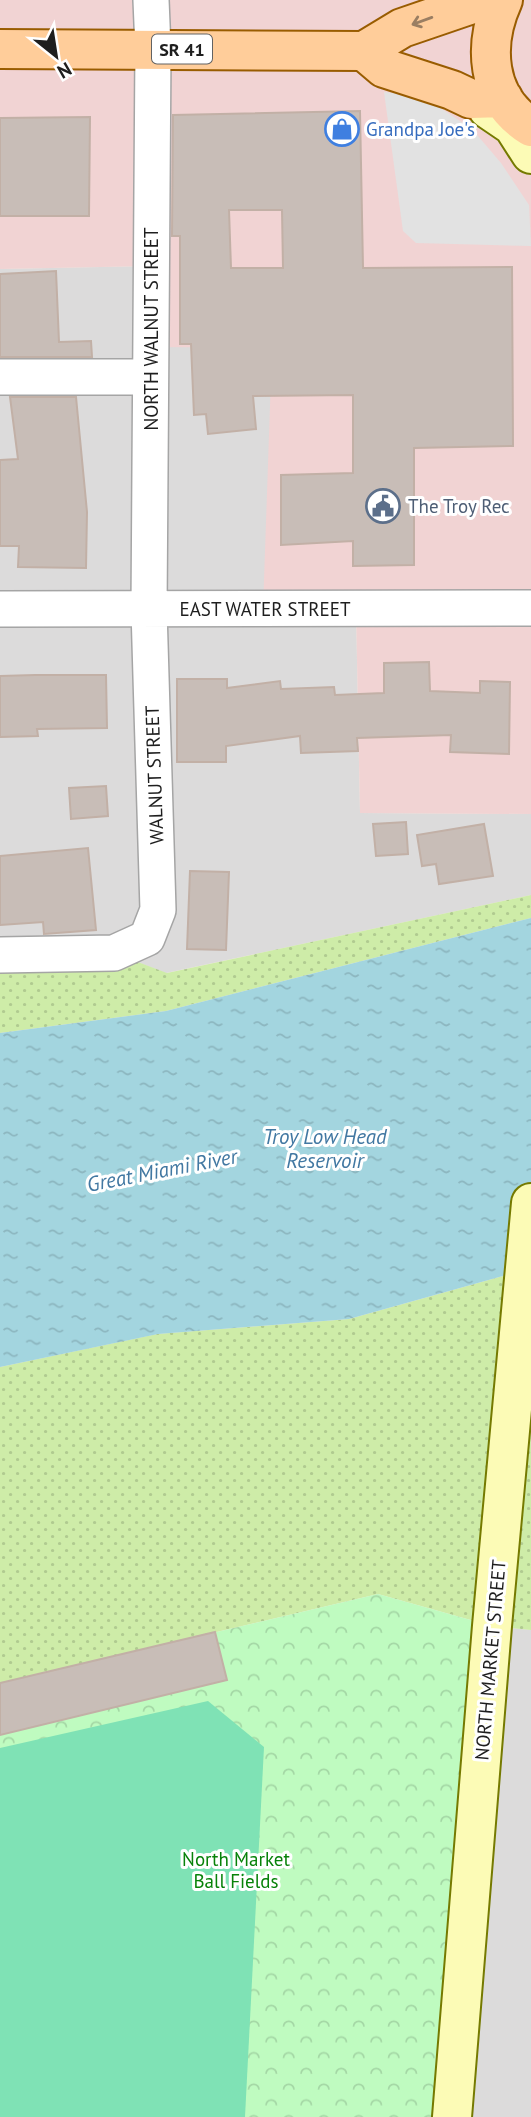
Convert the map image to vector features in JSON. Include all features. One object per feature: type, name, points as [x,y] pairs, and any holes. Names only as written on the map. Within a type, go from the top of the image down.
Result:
[{"type":"main road","points":[[484,0],[402,28],[364,51],[384,68],[452,90],[516,124]]},
{"type":"main road","points":[[503,0],[493,22],[489,48],[493,74],[516,124]]},
{"type":"main road","name":"SR 41","points":[[0,49],[364,51]]},
{"type":"main road","name":"NORTH MARKET STREET","points":[[452,2117],[497,1566],[531,1203]]},
{"type":"street","name":"NORTH WALNUT STREET","points":[[149,610],[153,48],[151,0]]},
{"type":"street","points":[[0,377],[150,377]]},
{"type":"street","name":"EAST WATER STREET","points":[[0,609],[531,608]]},
{"type":"street","name":"WALNUT STREET","points":[[0,955],[114,953],[147,938],[158,910],[149,610]]},
{"type":"shaded area","points":[[0,0],[531,0],[531,814],[360,813],[356,609],[263,609],[272,348],[150,347],[151,266],[0,269]]},
{"type":"shaded area","points":[[384,92],[411,95],[439,107],[472,129],[501,163],[529,205],[531,246],[416,243],[403,231]]},
{"type":"shaded area","points":[[151,266],[272,348],[356,609],[360,813],[531,814],[531,895],[166,973],[114,953],[0,955],[0,269]]},
{"type":"shaded area","points":[[492,1626],[531,1630],[531,2117],[452,2117]]},
{"type":"green space","points":[[531,895],[531,918],[166,1011],[0,1033],[0,955],[114,953],[167,973]]},
{"type":"green space","points":[[531,1268],[531,1630],[492,1626],[378,1594],[0,1683],[0,1367],[157,1334],[349,1319]]},
{"type":"green space","name":"North Market Ball Fields","points":[[378,1594],[492,1626],[452,2117],[0,2117],[0,1683]]},
{"type":"green space","points":[[208,1701],[264,1747],[245,2117],[0,2117],[0,1748]]},
{"type":"water","name":"Troy Low Head Reservoir","points":[[531,918],[531,1268],[349,1319],[158,1334],[0,1367],[0,1033],[166,1011]]},
{"type":"building","points":[[360,111],[363,268],[512,267],[513,446],[414,448],[414,565],[353,566],[353,541],[281,545],[281,475],[353,473],[353,395],[253,396],[256,429],[208,434],[206,414],[194,415],[191,344],[180,344],[180,236],[172,236],[173,115]],"holes":[[[229,210],[282,210],[283,268],[231,268]]]},
{"type":"building","points":[[90,117],[89,216],[0,216],[0,118]]},
{"type":"building","points":[[56,271],[59,342],[91,341],[92,357],[0,357],[0,274]]},
{"type":"building","points":[[10,397],[76,397],[87,512],[86,568],[18,567],[19,546],[0,546],[0,460],[18,459]]},
{"type":"building","points":[[429,662],[430,691],[480,693],[480,681],[510,682],[509,754],[450,752],[451,735],[357,738],[358,751],[301,753],[300,736],[226,746],[226,762],[177,762],[177,679],[227,679],[227,688],[280,681],[281,689],[334,687],[335,695],[384,693],[384,663]]},
{"type":"building","points":[[106,675],[107,728],[37,729],[38,736],[0,737],[0,676]]},
{"type":"building","points":[[106,786],[108,816],[71,819],[69,788]]},
{"type":"building","points":[[406,822],[408,854],[376,856],[373,824]]},
{"type":"building","points":[[484,824],[493,876],[439,884],[436,864],[422,866],[417,835]]},
{"type":"building","points":[[88,848],[96,930],[44,934],[43,922],[0,925],[0,856]]},
{"type":"building","points":[[190,871],[229,872],[226,950],[187,949]]},
{"type":"building","points":[[215,1632],[227,1680],[0,1735],[0,1683]]},
{"type":"place","name":"Grandpa Joe's","points":[[342,129]]},
{"type":"place","name":"The Troy Rec","points":[[383,506]]},
{"type":"water label","name":"Great Miami River","points":[[162,1170]]}]
